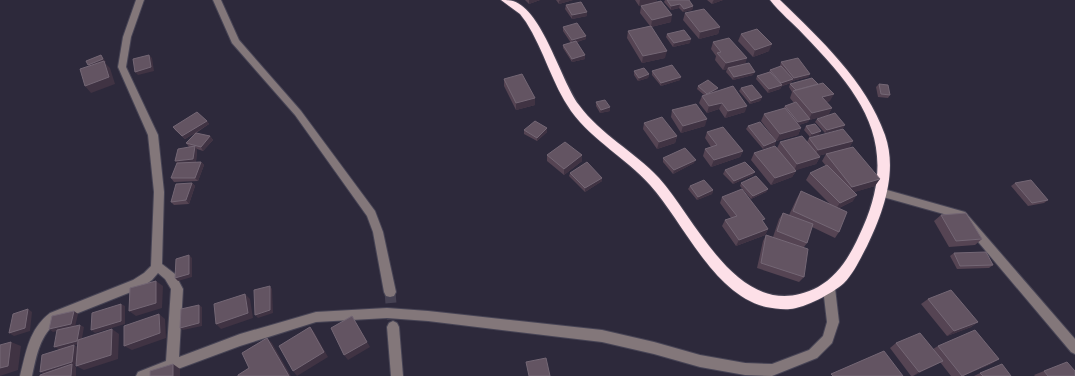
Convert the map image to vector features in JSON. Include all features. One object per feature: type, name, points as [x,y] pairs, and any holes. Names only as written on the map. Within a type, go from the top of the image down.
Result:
[{"type":"highway","points":[[506,0],[528,17],[536,30],[566,95],[575,108],[597,132],[652,179],[667,196],[728,278],[746,292],[766,300],[790,303],[811,297],[829,288],[845,275],[864,240],[874,217],[880,192],[884,158],[882,140],[860,94],[839,67],[775,0]]},
{"type":"street","points":[[26,376],[35,339],[45,323],[54,317],[138,284],[150,275],[156,266],[159,192],[153,136],[122,66],[127,37],[140,0]]},
{"type":"street","points":[[217,0],[235,41],[298,112],[371,214],[378,232],[390,292]]},
{"type":"street","points":[[880,192],[961,215],[1075,348]]},
{"type":"street","points":[[156,266],[167,272],[177,289],[172,365]]},
{"type":"street","points":[[142,376],[240,340],[316,317],[387,313],[428,316],[602,336],[654,348],[700,362],[745,369],[772,370],[812,354],[828,339],[833,322],[829,288]]},
{"type":"street","points":[[393,327],[397,376]]},
{"type":"building","points":[[667,0],[689,0],[693,6],[684,9],[680,4],[671,6]]},
{"type":"building","points":[[661,1],[672,15],[652,20],[641,6]]},
{"type":"building","points":[[581,2],[587,12],[572,15],[566,5]]},
{"type":"building","points":[[704,9],[720,27],[700,32],[685,13]]},
{"type":"building","points":[[577,23],[586,36],[572,40],[563,27]]},
{"type":"building","points":[[651,26],[667,51],[643,56],[628,31]]},
{"type":"building","points":[[757,29],[772,44],[755,50],[741,34]]},
{"type":"building","points":[[684,30],[691,39],[674,43],[667,34]]},
{"type":"building","points":[[729,38],[747,58],[726,63],[717,53],[721,52],[713,42]]},
{"type":"building","points":[[576,41],[585,55],[572,59],[563,45]]},
{"type":"building","points":[[101,55],[103,59],[88,65],[86,61]]},
{"type":"building","points":[[149,55],[151,67],[135,72],[133,59]]},
{"type":"building","points":[[798,58],[810,74],[794,78],[781,62]]},
{"type":"building","points":[[104,61],[109,77],[85,86],[80,69]]},
{"type":"building","points":[[749,63],[755,72],[734,77],[728,68]]},
{"type":"building","points":[[672,65],[681,77],[661,83],[652,71]]},
{"type":"building","points":[[781,66],[793,79],[781,83],[770,70]]},
{"type":"building","points":[[644,68],[649,74],[639,78],[634,71]]},
{"type":"building","points":[[770,72],[782,85],[769,89],[757,76]]},
{"type":"building","points":[[522,74],[535,98],[516,103],[504,79]]},
{"type":"building","points":[[812,78],[818,84],[796,90],[790,84]]},
{"type":"building","points":[[708,80],[718,88],[707,94],[698,86]]},
{"type":"building","points":[[823,83],[834,94],[822,97],[832,108],[812,113],[793,91]]},
{"type":"building","points":[[879,84],[888,85],[890,95],[881,94]]},
{"type":"building","points":[[752,85],[762,97],[751,101],[741,88]]},
{"type":"building","points":[[733,86],[747,106],[728,111],[722,103],[709,106],[702,96]]},
{"type":"building","points":[[605,100],[610,107],[601,110],[596,102]]},
{"type":"building","points":[[796,102],[810,119],[798,122],[785,106]]},
{"type":"building","points":[[696,104],[707,119],[683,126],[672,110]]},
{"type":"building","points":[[785,108],[801,128],[780,134],[764,114]]},
{"type":"building","points":[[197,112],[207,121],[182,136],[173,127]]},
{"type":"building","points":[[835,113],[845,125],[827,130],[817,119]]},
{"type":"building","points":[[662,117],[677,136],[659,142],[644,123]]},
{"type":"building","points":[[535,121],[547,128],[537,138],[524,130]]},
{"type":"building","points":[[760,122],[776,141],[764,146],[748,126]]},
{"type":"building","points":[[815,124],[821,131],[812,134],[806,126]]},
{"type":"building","points":[[723,127],[743,151],[714,160],[705,149],[717,145],[707,132]]},
{"type":"building","points":[[843,129],[853,141],[818,150],[809,138]]},
{"type":"building","points":[[196,133],[210,136],[201,147],[186,143]]},
{"type":"building","points":[[802,136],[820,157],[797,164],[780,142]]},
{"type":"building","points":[[565,142],[582,155],[564,169],[547,155]]},
{"type":"building","points":[[195,146],[193,159],[175,161],[178,149]]},
{"type":"building","points":[[775,146],[796,171],[775,178],[754,153]]},
{"type":"building","points":[[853,147],[880,179],[852,187],[826,154]]},
{"type":"building","points":[[685,148],[696,160],[674,170],[663,158]]},
{"type":"building","points":[[201,162],[195,178],[171,178],[177,163]]},
{"type":"building","points":[[587,162],[602,178],[585,188],[570,173]]},
{"type":"building","points":[[745,162],[755,172],[734,181],[725,170]]},
{"type":"building","points":[[827,165],[857,195],[840,203],[810,173]]},
{"type":"building","points":[[756,176],[768,189],[753,196],[741,183]]},
{"type":"building","points":[[704,180],[713,190],[698,197],[690,186]]},
{"type":"building","points":[[1031,180],[1048,200],[1032,203],[1015,183]]},
{"type":"building","points":[[192,183],[186,200],[171,202],[176,184]]},
{"type":"building","points":[[742,189],[765,219],[762,220],[768,229],[739,240],[725,220],[737,216],[722,197]]},
{"type":"building","points":[[801,191],[847,212],[839,232],[793,211]]},
{"type":"building","points":[[783,213],[813,224],[807,243],[777,231]]},
{"type":"building","points":[[966,213],[982,239],[956,241],[941,215]]},
{"type":"building","points":[[766,235],[808,249],[804,277],[761,263]]},
{"type":"building","points":[[986,252],[993,265],[960,266],[954,253]]},
{"type":"building","points":[[189,255],[189,274],[175,278],[176,259]]},
{"type":"building","points":[[156,281],[156,303],[129,311],[130,288]]},
{"type":"building","points":[[270,286],[270,310],[255,315],[254,290]]},
{"type":"building","points":[[951,290],[978,322],[954,331],[928,299]]},
{"type":"building","points":[[245,294],[248,313],[216,324],[214,304]]},
{"type":"building","points":[[121,304],[121,321],[91,330],[92,313]]},
{"type":"building","points":[[199,305],[199,323],[180,328],[181,309]]},
{"type":"building","points":[[28,309],[25,328],[9,333],[13,314]]},
{"type":"building","points":[[74,311],[71,324],[49,329],[52,316]]},
{"type":"building","points":[[159,314],[160,333],[124,346],[124,326]]},
{"type":"building","points":[[352,316],[367,342],[344,355],[331,328]]},
{"type":"building","points":[[80,325],[77,341],[54,347],[57,330]]},
{"type":"building","points":[[310,327],[324,352],[293,371],[279,346]]},
{"type":"building","points":[[112,329],[111,355],[76,366],[78,340]]},
{"type":"building","points":[[975,330],[999,359],[962,376],[938,346]]},
{"type":"building","points":[[920,333],[943,361],[919,372],[896,343]]},
{"type":"building","points":[[267,338],[289,376],[238,376],[249,368],[242,353]]},
{"type":"building","points":[[11,342],[8,366],[0,368],[0,345]]},
{"type":"building","points":[[74,345],[72,362],[40,372],[42,355]]},
{"type":"building","points":[[884,351],[903,376],[833,376],[831,374]]},
{"type":"building","points":[[546,358],[550,376],[529,376],[526,362]]},
{"type":"building","points":[[1067,362],[1075,371],[1075,376],[1048,376],[1044,371]]},
{"type":"building","points":[[72,364],[71,376],[40,376],[40,375]]},
{"type":"building","points":[[173,364],[173,376],[150,376],[150,371]]},
{"type":"building","points":[[1002,364],[1011,376],[983,376],[980,373]]},
{"type":"tunnel","points":[[390,292],[393,327]]}]
